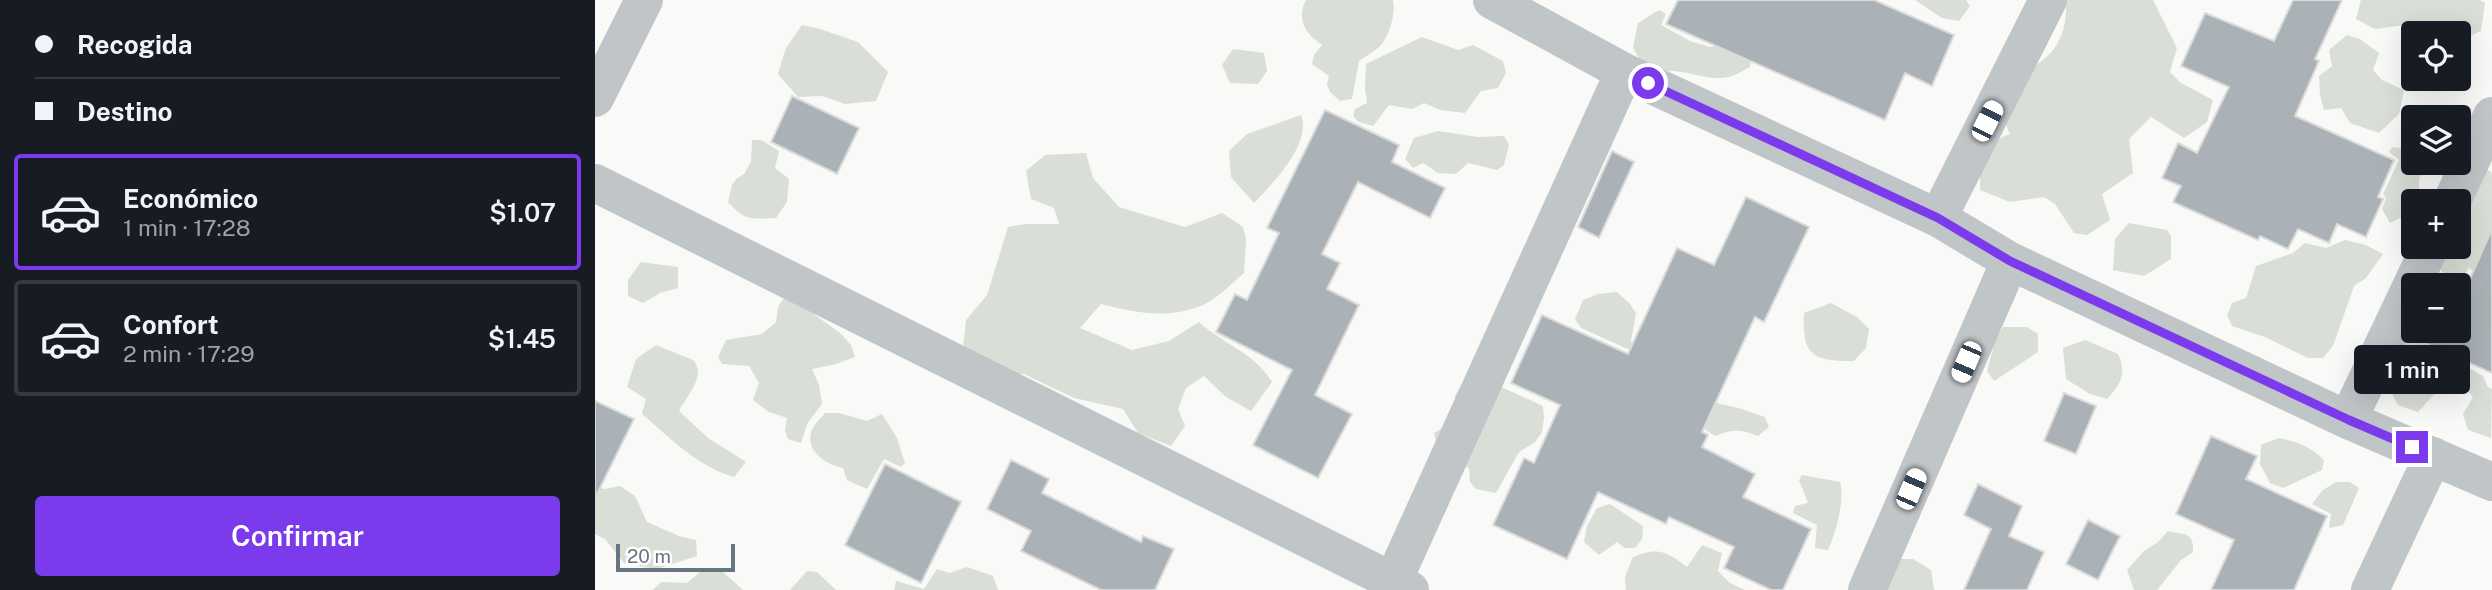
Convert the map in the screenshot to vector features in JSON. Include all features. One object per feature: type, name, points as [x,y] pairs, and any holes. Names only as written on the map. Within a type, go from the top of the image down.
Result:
[{"type":"street","points":[[595,99],[643,0]]},
{"type":"street","points":[[1492,0],[1624,72],[1938,218],[2010,261],[2349,420],[2492,482]]},
{"type":"street","points":[[1938,218],[2048,0]]},
{"type":"street","points":[[595,183],[1397,587],[1624,72]]},
{"type":"street","points":[[2458,189],[2492,116]]},
{"type":"street","points":[[2349,420],[2424,259]]},
{"type":"street","points":[[1867,590],[2010,261]]},
{"type":"street","points":[[2370,590],[2433,456]]},
{"type":"shaded area","points":[[1306,0],[1393,0],[1393,16],[1388,34],[1380,46],[1359,61],[1352,99],[1340,101],[1330,92],[1327,85],[1329,76],[1312,64],[1314,55],[1322,45],[1304,26],[1302,14]]},
{"type":"shaded area","points":[[1915,0],[1966,0],[1970,6],[1959,21],[1942,18]]},
{"type":"shaded area","points":[[2064,0],[2153,0],[2177,48],[2170,72],[2181,83],[2213,100],[2207,122],[2184,138],[2151,117],[2129,139],[2133,173],[2102,194],[2110,220],[2087,235],[2074,233],[2055,204],[2044,197],[2010,202],[1980,190],[1980,174],[1994,141],[2010,134],[1988,85],[2014,76],[2047,57],[2061,36],[2066,16]]},
{"type":"shaded area","points":[[2361,0],[2480,0],[2485,3],[2481,31],[2471,36],[2471,21],[2401,21],[2401,25],[2375,29],[2356,19]]},
{"type":"shaded area","points":[[1659,10],[1666,14],[1661,25],[1690,41],[1710,47],[1723,44],[1751,47],[1750,67],[1732,76],[1720,78],[1674,71],[1656,72],[1643,65],[1633,48],[1638,23]]},
{"type":"shaded area","points":[[802,25],[858,42],[888,72],[876,101],[845,104],[822,96],[798,97],[778,74],[786,48]]},
{"type":"shaded area","points":[[2347,35],[2360,39],[2379,53],[2373,70],[2382,80],[2404,91],[2399,114],[2379,133],[2350,123],[2341,108],[2324,110],[2319,76],[2332,66],[2329,50]]},
{"type":"shaded area","points":[[1422,37],[1458,50],[1473,45],[1503,61],[1506,73],[1498,88],[1481,91],[1465,113],[1440,110],[1424,103],[1412,109],[1389,105],[1373,126],[1359,122],[1353,116],[1355,109],[1367,103],[1366,64]]},
{"type":"shaded area","points":[[1233,49],[1264,53],[1267,71],[1258,84],[1230,83],[1222,65]]},
{"type":"shaded area","points":[[1301,115],[1303,126],[1296,150],[1280,174],[1254,203],[1231,177],[1229,151],[1247,134]]},
{"type":"shaded area","points":[[1438,131],[1478,137],[1504,136],[1509,145],[1504,165],[1497,170],[1468,163],[1456,174],[1438,173],[1423,163],[1413,168],[1405,159],[1414,138]]},
{"type":"shaded area","points":[[752,140],[761,140],[779,151],[775,168],[789,179],[787,202],[776,218],[749,218],[728,202],[732,185],[744,174],[751,162]]},
{"type":"shaded area","points":[[2392,147],[2401,148],[2401,175],[2420,175],[2419,189],[2401,189],[2401,217],[2390,223],[2382,209],[2386,198],[2383,194],[2399,160],[2389,152]]},
{"type":"shaded area","points":[[1086,153],[1093,178],[1119,207],[1185,227],[1222,213],[1243,227],[1246,240],[1244,273],[1205,304],[1179,312],[1153,313],[1101,304],[1080,328],[1132,350],[1169,341],[1199,322],[1257,363],[1272,382],[1251,411],[1226,397],[1204,376],[1186,388],[1178,409],[1185,426],[1171,446],[1138,433],[1123,409],[1074,398],[1024,374],[1007,375],[963,348],[966,320],[987,295],[1008,227],[1059,224],[1054,208],[1031,199],[1026,171],[1045,155]]},
{"type":"shaded area","points":[[2478,162],[2492,173],[2492,278],[2468,268],[2466,273],[2443,273],[2433,259],[2471,259],[2471,189],[2465,189]]},
{"type":"shaded area","points":[[2129,223],[2167,230],[2171,236],[2171,259],[2144,276],[2113,270],[2115,239]]},
{"type":"shaded area","points":[[2345,240],[2366,245],[2383,254],[2366,278],[2354,286],[2333,346],[2323,358],[2308,358],[2265,337],[2232,326],[2227,315],[2232,303],[2246,298],[2256,266],[2293,253],[2305,243],[2326,248]]},
{"type":"shaded area","points":[[641,262],[678,267],[678,288],[660,293],[643,303],[628,296],[628,280]]},
{"type":"shaded area","points":[[1617,292],[1636,313],[1632,351],[1581,328],[1575,319],[1583,300],[1598,294]]},
{"type":"shaded area","points":[[785,296],[808,299],[815,315],[840,333],[851,345],[855,357],[812,369],[819,385],[822,404],[807,424],[801,443],[788,439],[785,430],[787,418],[769,412],[753,400],[759,383],[749,366],[722,364],[718,357],[726,340],[762,334],[776,322],[778,307]]},
{"type":"shaded area","points":[[1831,303],[1857,317],[1869,329],[1866,348],[1854,361],[1828,360],[1812,353],[1808,346],[1804,313]]},
{"type":"shaded area","points":[[2003,327],[2027,327],[2038,334],[2038,352],[1994,381],[1987,371],[1995,341]]},
{"type":"shaded area","points":[[2401,336],[2401,343],[2436,343],[2434,353],[2456,360],[2483,376],[2488,387],[2492,389],[2491,438],[2468,430],[2463,414],[2473,397],[2463,385],[2447,380],[2418,412],[2398,405],[2386,383]]},
{"type":"shaded area","points":[[2085,340],[2118,354],[2121,361],[2121,378],[2107,399],[2090,394],[2066,379],[2063,348]]},
{"type":"shaded area","points":[[656,345],[693,360],[697,366],[697,379],[679,411],[708,438],[746,462],[734,477],[696,459],[642,414],[646,399],[627,387],[636,359]]},
{"type":"shaded area","points":[[1465,379],[1488,381],[1543,406],[1542,432],[1535,442],[1519,452],[1496,493],[1476,489],[1470,482],[1469,468],[1438,450],[1434,433],[1447,425],[1457,410],[1455,396]]},
{"type":"shaded area","points":[[1713,402],[1765,417],[1769,427],[1758,436],[1737,431],[1715,436],[1691,420]]},
{"type":"shaded area","points":[[825,413],[839,413],[867,421],[882,414],[897,438],[905,463],[901,467],[884,459],[867,489],[847,480],[843,468],[822,459],[812,448],[811,434],[815,424]]},
{"type":"shaded area","points":[[2279,438],[2309,448],[2324,460],[2322,470],[2283,488],[2270,483],[2260,464],[2261,445]]},
{"type":"shaded area","points":[[1802,475],[1840,482],[1841,507],[1828,550],[1815,548],[1817,525],[1793,513],[1795,506],[1808,503],[1799,480]]},
{"type":"shaded area","points":[[2336,482],[2350,482],[2359,488],[2343,525],[2329,528],[2331,514],[2312,504],[2323,490]]},
{"type":"shaded area","points":[[620,486],[635,496],[647,522],[679,536],[696,540],[697,556],[657,569],[625,564],[605,539],[595,534],[595,487],[605,489]]},
{"type":"shaded area","points":[[1610,504],[1643,526],[1642,539],[1635,548],[1625,548],[1617,542],[1599,555],[1584,542],[1587,526],[1597,508]]},
{"type":"shaded area","points":[[2168,531],[2188,536],[2192,541],[2193,552],[2181,560],[2157,590],[2134,590],[2127,570]]},
{"type":"shaded area","points":[[1702,545],[1722,553],[1718,571],[1730,583],[1745,590],[1626,590],[1625,577],[1633,557],[1649,552],[1661,552],[1687,567]]},
{"type":"shaded area","points":[[1893,559],[1913,559],[1931,570],[1934,590],[1886,590]]},
{"type":"shaded area","points":[[967,567],[993,576],[998,590],[894,590],[896,581],[924,589],[937,569],[950,573]]},
{"type":"shaded area","points":[[721,570],[743,590],[653,590],[661,582],[687,583],[700,572]]},
{"type":"shaded area","points":[[807,571],[817,572],[836,590],[790,590]]},
{"type":"building","points":[[1678,0],[1874,0],[1954,35],[1932,86],[1905,73],[1885,120],[1666,24]]},
{"type":"building","points":[[2293,0],[2342,0],[2315,59],[2319,61],[2295,116],[2394,160],[2378,197],[2383,199],[2366,237],[2337,224],[2329,243],[2298,229],[2288,249],[2260,236],[2258,240],[2173,202],[2181,186],[2162,178],[2178,143],[2197,153],[2229,87],[2181,66],[2205,13],[2274,41]]},
{"type":"building","points":[[792,96],[859,128],[837,174],[771,142]]},
{"type":"building","points":[[1325,110],[1399,145],[1392,162],[1445,188],[1430,218],[1358,182],[1322,254],[1340,263],[1327,289],[1359,305],[1315,395],[1352,414],[1318,478],[1253,445],[1292,370],[1216,332],[1235,294],[1247,300],[1279,233],[1267,228]]},
{"type":"building","points":[[1612,151],[1634,162],[1599,238],[1578,227]]},
{"type":"building","points":[[1746,197],[1809,227],[1764,322],[1755,317],[1702,432],[1708,435],[1702,447],[1755,474],[1743,497],[1811,529],[1783,590],[1771,590],[1724,568],[1734,547],[1669,517],[1666,524],[1598,492],[1567,559],[1493,525],[1524,458],[1534,463],[1560,405],[1511,383],[1542,315],[1628,354],[1677,248],[1714,265]]},
{"type":"building","points":[[2492,229],[2492,373],[2424,343],[2471,343],[2471,277]]},
{"type":"building","points":[[2064,393],[2096,406],[2076,454],[2044,441]]},
{"type":"building","points":[[595,401],[634,419],[595,498]]},
{"type":"building","points":[[2211,436],[2257,456],[2246,479],[2327,516],[2294,590],[2211,590],[2234,540],[2176,514]]},
{"type":"building","points":[[1011,460],[1049,479],[1042,493],[1141,542],[1143,536],[1174,549],[1155,590],[1101,590],[1021,551],[1031,531],[987,509]]},
{"type":"building","points":[[885,464],[961,502],[921,583],[845,545]]},
{"type":"building","points":[[1978,484],[2022,506],[2009,536],[2044,552],[2027,590],[1964,590],[1991,529],[1964,515]]},
{"type":"building","points":[[2088,520],[2120,536],[2098,580],[2066,564]]},
{"type":"route","points":[[1648,83],[1938,218],[2010,261],[2412,447]]}]
